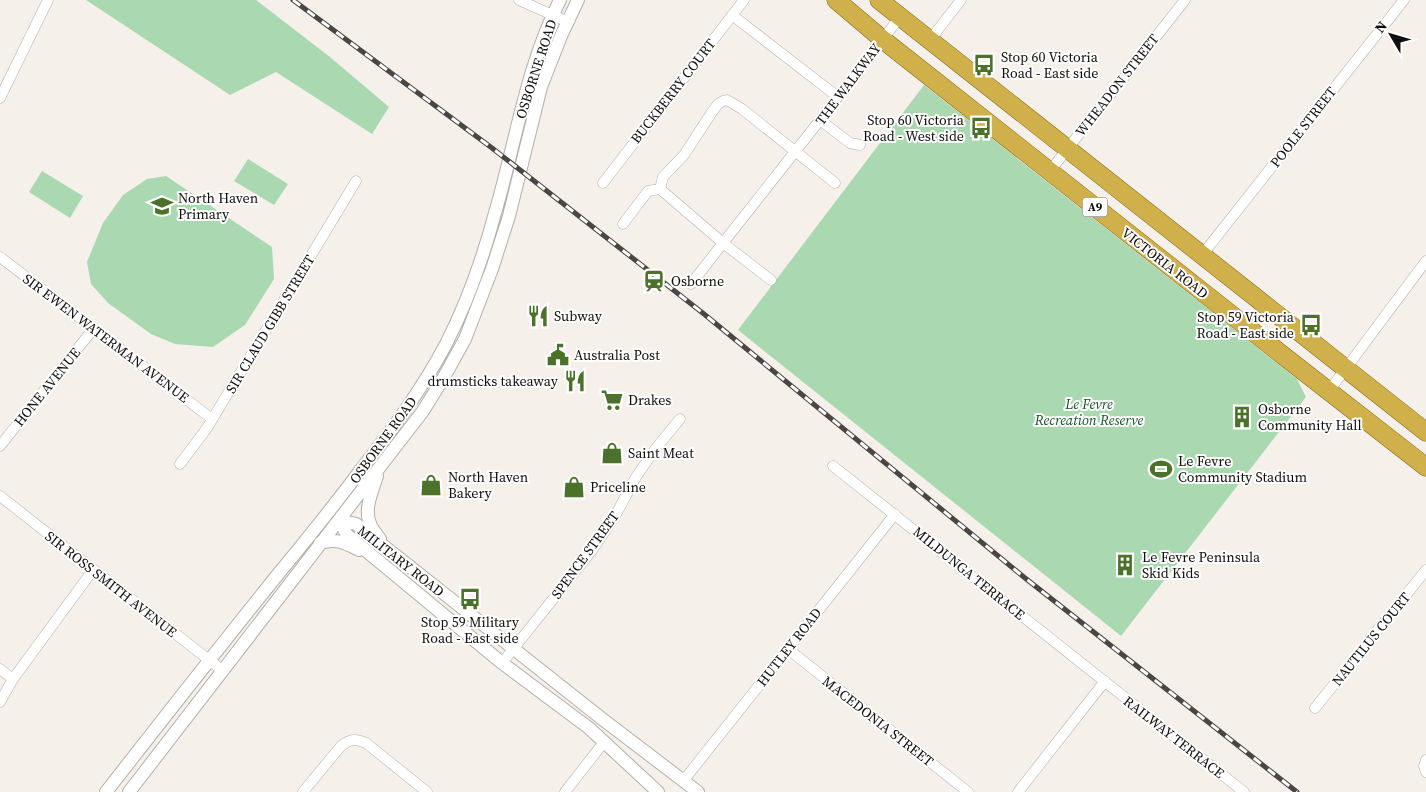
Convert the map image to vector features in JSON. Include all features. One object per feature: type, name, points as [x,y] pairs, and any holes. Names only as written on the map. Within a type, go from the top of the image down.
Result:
[{"type":"highway","name":"VICTORIA ROAD","points":[[836,0],[882,39],[1426,467]]},
{"type":"highway","name":"A9","points":[[878,0],[1426,432]]},
{"type":"highway","points":[[1387,436],[1404,415]]},
{"type":"street","points":[[0,98],[48,0]]},
{"type":"street","points":[[519,0],[568,22]]},
{"type":"street","name":"OSBORNE ROAD","points":[[106,792],[209,660],[315,530],[388,435],[418,391],[445,344],[460,314],[479,265],[496,212],[540,45],[560,0]]},
{"type":"street","name":"OSBORNE ROAD","points":[[130,792],[423,411],[444,377],[465,339],[492,270],[509,216],[540,87],[578,0]]},
{"type":"street","name":"BUCKBERRY COURT","points":[[603,183],[744,0]]},
{"type":"street","points":[[930,40],[961,0]]},
{"type":"street","name":"WHEADON STREET","points":[[1050,171],[1185,0]]},
{"type":"street","name":"POOLE STREET","points":[[1202,255],[1404,0]]},
{"type":"street","points":[[732,15],[838,97]]},
{"type":"street","name":"THE WALKWAY","points":[[691,284],[900,17]]},
{"type":"street","points":[[660,189],[663,177],[684,156],[718,104],[728,100],[835,183]]},
{"type":"street","points":[[820,120],[850,143],[860,145]]},
{"type":"street","name":"SIR CLAUD GIBB STREET","points":[[180,464],[207,428],[356,181]]},
{"type":"street","points":[[623,224],[648,192],[660,189]]},
{"type":"street","points":[[660,189],[771,280]]},
{"type":"street","name":"SIR EWEN WATERMAN AVENUE","points":[[0,257],[212,419]]},
{"type":"street","points":[[1329,391],[1426,261]]},
{"type":"street","points":[[445,344],[465,339],[460,314]]},
{"type":"street","name":"HONE AVENUE","points":[[0,446],[94,328]]},
{"type":"street","name":"SPENCE STREET","points":[[502,663],[593,549],[615,516],[636,477],[656,448],[680,419]]},
{"type":"street","points":[[380,466],[368,503],[369,518],[371,526],[389,550]]},
{"type":"street","name":"MILDUNGA TERRACE","points":[[833,466],[1105,682]]},
{"type":"street","points":[[315,530],[339,520],[342,494]]},
{"type":"street","name":"SIR ROSS SMITH AVENUE","points":[[0,496],[223,672]]},
{"type":"street","name":"HUTLEY ROAD","points":[[684,780],[895,514]]},
{"type":"street","name":"MILITARY ROAD","points":[[339,520],[356,524],[600,718],[698,792]]},
{"type":"street","name":"MILITARY ROAD","points":[[339,520],[347,535],[502,663],[588,728],[658,792]]},
{"type":"street","points":[[320,543],[331,540],[339,541],[379,560]]},
{"type":"street","points":[[0,702],[14,679],[93,570]]},
{"type":"street","name":"NAUTILUS COURT","points":[[1316,708],[1426,570]]},
{"type":"street","name":"MACEDONIA STREET","points":[[788,649],[968,792]]},
{"type":"street","points":[[0,669],[14,679]]},
{"type":"street","points":[[1018,792],[1105,682]]},
{"type":"street","name":"RAILWAY TERRACE","points":[[1105,682],[1244,792]]},
{"type":"street","points":[[302,792],[342,746],[347,741],[353,739],[366,743],[426,792]]},
{"type":"street","points":[[564,792],[604,742]]},
{"type":"street","points":[[1426,760],[1424,766],[1426,772]]},
{"type":"green space","points":[[86,0],[256,0],[330,57],[389,107],[372,134],[276,72],[230,95]]},
{"type":"green space","name":"Le Fevre Recreation Reserve","points":[[924,85],[1297,379],[1306,397],[1121,636],[738,330]]},
{"type":"green space","points":[[248,159],[288,184],[274,205],[234,181]]},
{"type":"green space","points":[[42,171],[83,196],[70,218],[29,192]]},
{"type":"green space","points":[[166,176],[272,247],[274,279],[245,325],[213,347],[175,344],[151,334],[108,303],[91,284],[87,262],[103,223],[123,195],[147,179]]},
{"type":"railway","points":[[293,0],[492,148],[704,314],[1025,578],[1297,792]]},
{"type":"place","name":"Stop 60 Victoria Road - East side","points":[[984,65]]},
{"type":"place","name":"Stop 60 Victoria Road - West side","points":[[981,128]]},
{"type":"place","name":"North Haven Primary","points":[[162,206]]},
{"type":"place","name":"Osborne","points":[[654,281]]},
{"type":"place","name":"Subway","points":[[538,316]]},
{"type":"place","name":"Stop 59 Victoria Road - East side","points":[[1311,325]]},
{"type":"place","name":"Australia Post","points":[[558,355]]},
{"type":"place","name":"drumsticks takeaway","points":[[575,381]]},
{"type":"place","name":"Drakes","points":[[612,400]]},
{"type":"place","name":"Osborne Community Hall","points":[[1242,417]]},
{"type":"place","name":"Saint Meat","points":[[612,453]]},
{"type":"place","name":"Le Fevre Community Stadium","points":[[1161,469]]},
{"type":"place","name":"North Haven Bakery","points":[[431,485]]},
{"type":"place","name":"Priceline","points":[[574,487]]},
{"type":"place","name":"Le Fevre Peninsula Skid Kids","points":[[1125,565]]},
{"type":"place","name":"Stop 59 Military Road - East side","points":[[470,599]]}]
